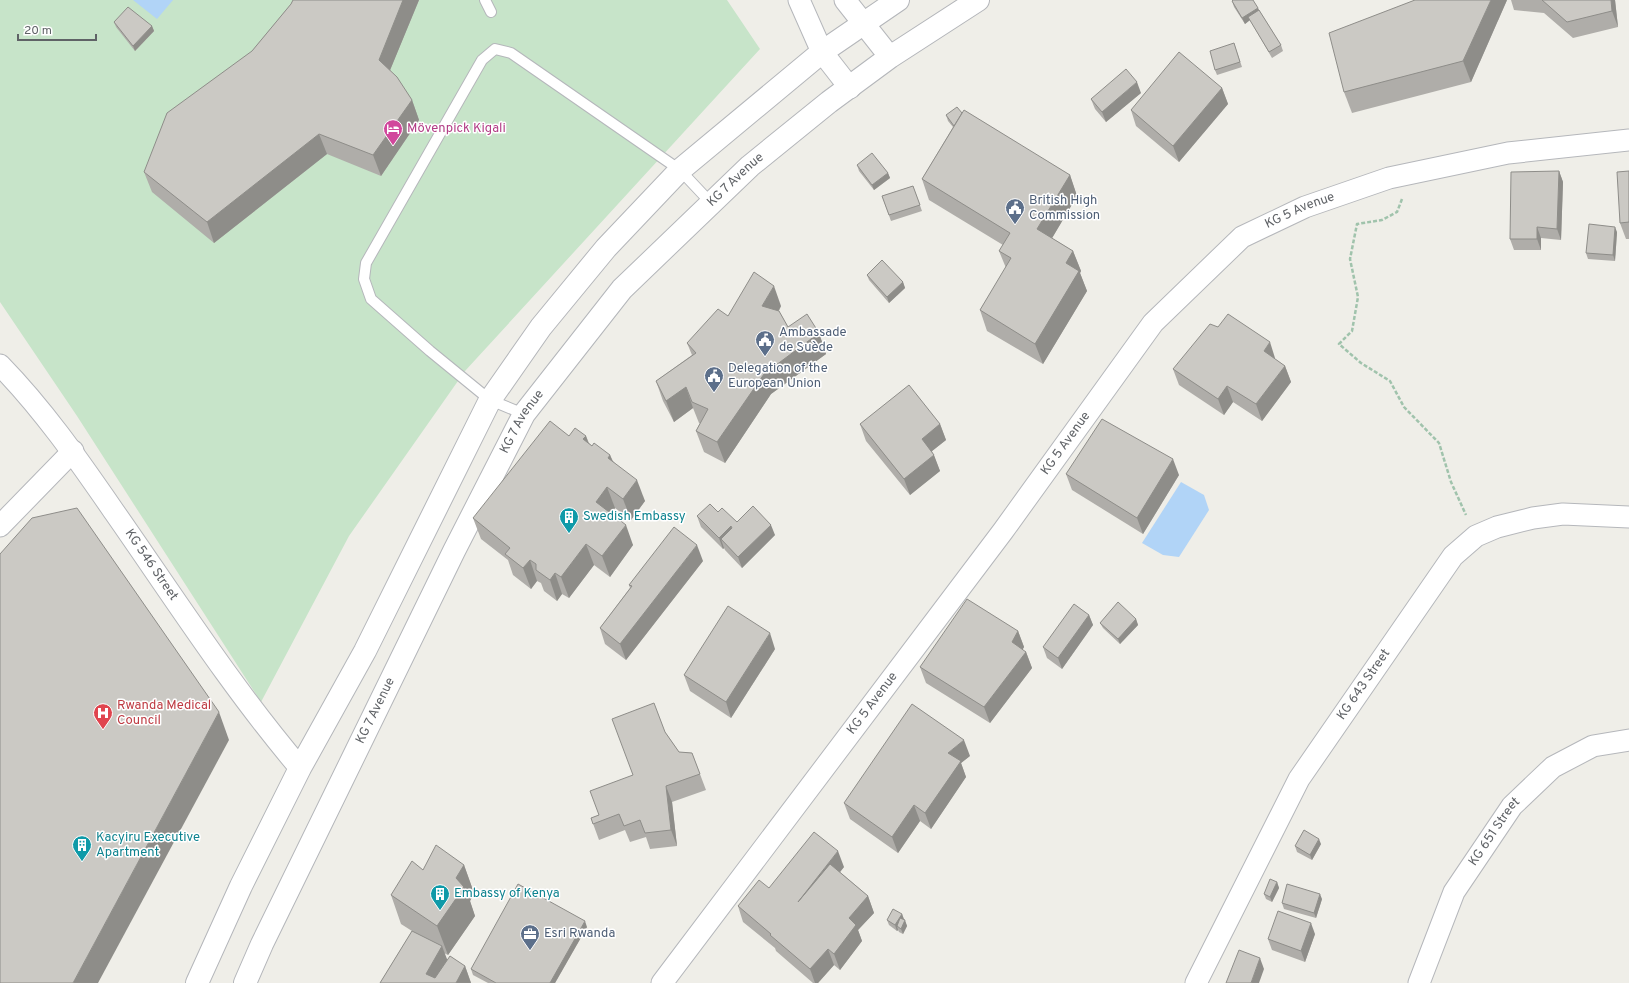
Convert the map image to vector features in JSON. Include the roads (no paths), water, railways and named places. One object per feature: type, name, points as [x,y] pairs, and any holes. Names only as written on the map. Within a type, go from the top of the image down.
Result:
[{"type":"main road","points":[[197,983],[241,886],[300,768],[365,651],[490,400],[541,327],[601,254],[680,170],[822,52],[898,0]]},
{"type":"main road","name":"KG 7 Avenue","points":[[245,983],[262,944],[444,572],[524,414],[622,288],[750,166],[829,102],[850,88],[890,57],[978,0]]},
{"type":"street","points":[[799,0],[822,52],[850,88]]},
{"type":"street","points":[[845,0],[890,57]]},
{"type":"street","name":"KG 5 Avenue","points":[[662,983],[1003,531],[1153,323],[1242,237],[1305,207],[1389,178],[1508,153],[1629,140]]},
{"type":"street","name":"KG 546 Street","points":[[0,365],[23,389],[73,451],[263,725],[300,768]]},
{"type":"street","points":[[0,526],[73,451]]},
{"type":"street","name":"KG 643 Street","points":[[1196,983],[1299,779],[1453,556],[1476,536],[1497,528],[1533,518],[1563,514],[1629,517]]},
{"type":"street","name":"KG 651 Street","points":[[1419,983],[1454,892],[1512,806],[1553,767],[1593,746],[1629,740]]},
{"type":"lane","points":[[486,0],[492,12]]},
{"type":"lane","points":[[524,414],[490,400],[430,351],[371,299],[364,279],[366,263],[482,60],[495,49],[511,53],[680,170],[711,203]]},
{"type":"water","points":[[133,0],[173,0],[157,19]]},
{"type":"water","points":[[1181,482],[1204,495],[1209,510],[1179,557],[1163,555],[1142,543]]},
{"type":"place","name":"Mövenpick Kigali","points":[[393,146]]},
{"type":"place","name":"British High Commission","points":[[1015,225]]},
{"type":"place","name":"Ambassade de Suède","points":[[765,357]]},
{"type":"place","name":"Delegation of the European Union","points":[[714,393]]},
{"type":"place","name":"Swedish Embassy","points":[[569,534]]},
{"type":"place","name":"Rwanda Medical Council","points":[[103,730]]},
{"type":"place","name":"Kacyiru Executive Apartment","points":[[82,862]]},
{"type":"place","name":"Embassy of Kenya","points":[[440,911]]},
{"type":"place","name":"Esri Rwanda","points":[[530,951]]}]
